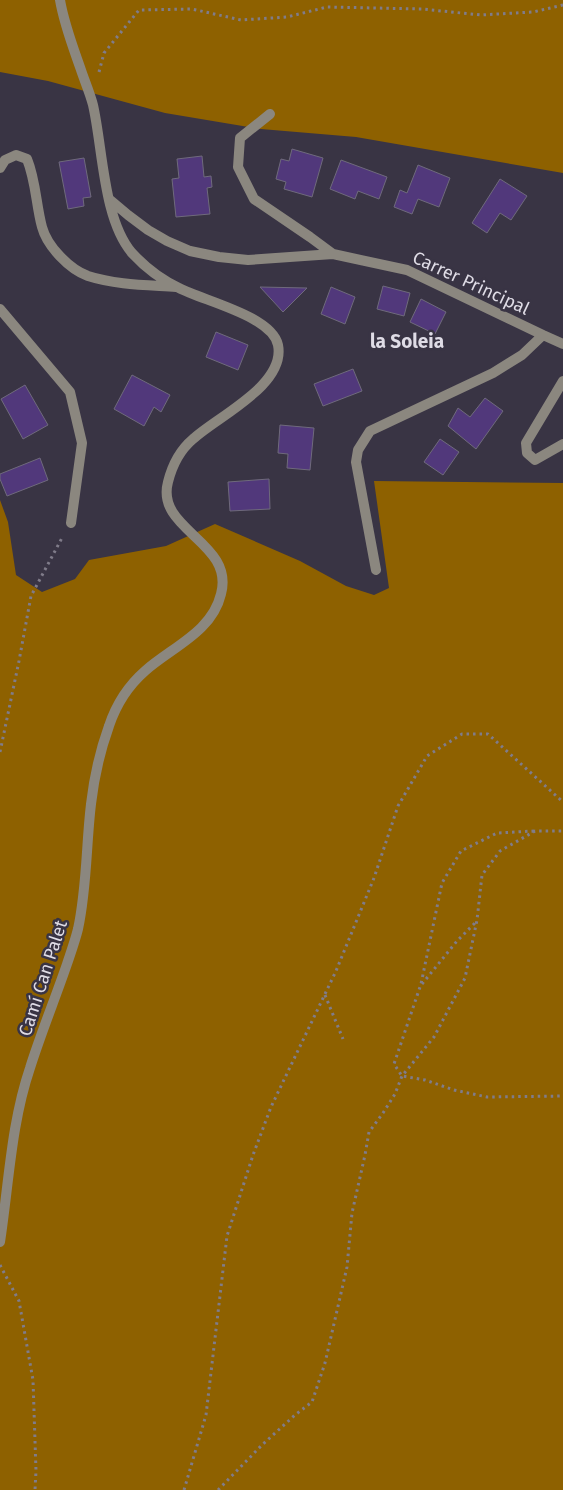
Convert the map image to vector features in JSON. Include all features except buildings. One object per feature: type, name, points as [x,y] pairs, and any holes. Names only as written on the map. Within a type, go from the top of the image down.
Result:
[{"type":"street","points":[[60,0],[67,31],[92,102],[113,218],[129,249],[156,274],[177,288]]},
{"type":"street","points":[[270,114],[240,138],[238,167],[254,199],[333,254]]},
{"type":"street","points":[[0,168],[5,160],[16,155],[27,159],[31,170],[42,228],[49,244],[72,266],[87,275],[110,281],[177,288]]},
{"type":"street","name":"Carrer Principal","points":[[109,199],[148,230],[190,251],[248,260],[333,254],[407,270],[563,344]]},
{"type":"street","name":"Camí Can Palet","points":[[0,1242],[14,1132],[29,1070],[54,1004],[77,934],[86,874],[91,804],[97,767],[110,723],[121,700],[133,684],[146,671],[203,627],[215,610],[222,593],[223,576],[216,559],[206,546],[184,527],[173,513],[165,496],[168,481],[177,457],[193,439],[249,397],[274,371],[278,360],[278,342],[269,329],[257,320],[177,288]]},
{"type":"street","points":[[0,309],[70,392],[82,443],[71,523]]},
{"type":"street","points":[[376,570],[356,462],[358,450],[370,431],[493,373],[522,355],[543,335]]},
{"type":"street","points":[[563,381],[526,443],[527,453],[535,460],[563,444]]},
{"type":"path","points":[[92,102],[104,52],[139,10],[192,9],[241,20],[287,17],[328,7],[422,10],[481,15],[533,12],[563,5]]},
{"type":"path","points":[[0,752],[31,596],[71,523]]},
{"type":"path","points":[[184,1490],[206,1415],[227,1236],[271,1106],[336,971],[374,878],[398,806],[427,756],[462,734],[488,734],[563,802]]},
{"type":"path","points":[[563,830],[497,833],[461,851],[442,883],[421,984],[394,1064],[402,1076],[425,1080],[454,1090],[487,1097],[563,1096]]},
{"type":"path","points":[[218,1490],[262,1445],[312,1402],[325,1364],[347,1267],[352,1213],[369,1132],[395,1094],[402,1076],[434,1037],[465,978],[477,920],[482,875],[500,851],[534,832]]},
{"type":"path","points":[[421,984],[477,920]]},
{"type":"path","points":[[324,994],[343,1039]]},
{"type":"path","points":[[0,1265],[19,1301],[33,1380],[35,1490]]},
{"type":"shaded area","points":[[0,0],[563,0],[563,173],[356,137],[261,129],[165,113],[48,81],[0,72]]},
{"type":"shaded area","points":[[374,481],[563,483],[563,1490],[0,1490],[0,500],[8,522],[16,575],[42,592],[75,579],[89,560],[166,546],[215,524],[300,561],[346,586],[374,595],[389,588]]},
{"type":"district","name":"la Soleia","points":[[407,341]]}]
